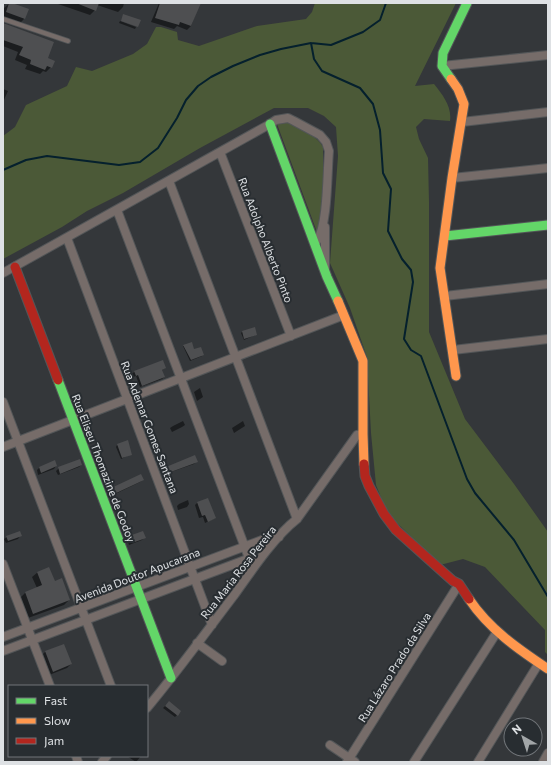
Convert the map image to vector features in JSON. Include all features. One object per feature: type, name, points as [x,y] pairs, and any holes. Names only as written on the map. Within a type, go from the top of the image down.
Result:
[{"type":"street","points":[[456,376],[440,268],[464,104],[458,89],[442,66],[443,53],[467,3]]},
{"type":"street","points":[[442,66],[548,55]]},
{"type":"street","points":[[462,122],[548,112]]},
{"type":"street","points":[[3,273],[276,120],[288,118],[320,135],[326,142],[329,151],[324,218],[325,271]]},
{"type":"street","points":[[270,124],[325,271],[363,361],[363,434],[365,476],[373,496],[381,510],[396,530],[453,581],[460,584],[478,613],[497,632],[517,649],[548,669]]},
{"type":"street","name":"Rua Adolpho Alberto Pinto","points":[[220,152],[291,336]]},
{"type":"street","points":[[452,178],[548,168]]},
{"type":"street","points":[[169,181],[298,519]]},
{"type":"street","points":[[117,210],[249,558]]},
{"type":"street","points":[[313,239],[317,241],[320,238],[324,218]]},
{"type":"street","points":[[445,236],[548,225]]},
{"type":"street","name":"Rua Ademar Gomes Santana","points":[[67,238],[212,625]]},
{"type":"street","name":"Rua Eliseu Thomazine de Godoy","points":[[15,267],[171,678]]},
{"type":"street","points":[[445,296],[548,284]]},
{"type":"street","points":[[3,447],[344,315]]},
{"type":"street","points":[[453,350],[548,339]]},
{"type":"street","points":[[3,402],[111,685]]},
{"type":"street","name":"Rua Maria Rosa Pereira","points":[[148,707],[212,625],[261,558],[288,526],[298,519],[357,436],[363,434]]},
{"type":"street","name":"Avenida Doutor Apucarana","points":[[3,637],[245,546],[270,537],[279,537]]},
{"type":"street","points":[[3,651],[249,558],[261,558]]},
{"type":"street","points":[[3,564],[50,685]]},
{"type":"street","name":"Rua Lázaro Prado da Silva","points":[[350,761],[460,584]]},
{"type":"street","points":[[414,762],[497,632]]},
{"type":"street","points":[[197,643],[222,661]]},
{"type":"street","points":[[478,762],[539,663]]},
{"type":"street","points":[[330,745],[350,761]]},
{"type":"street","points":[[543,762],[548,753]]},
{"type":"lane","points":[[3,19],[68,41]]},
{"type":"green space","points":[[315,3],[456,3],[415,86],[434,84],[441,92],[450,111],[450,121],[424,119],[416,127],[419,139],[428,158],[429,332],[465,419],[548,532],[548,655],[545,652],[545,630],[485,567],[463,559],[440,565],[396,522],[384,505],[376,485],[371,433],[367,357],[350,308],[330,263],[338,156],[336,127],[324,116],[308,108],[274,108],[3,259],[3,136],[15,127],[26,105],[67,86],[76,67],[92,71],[133,54],[147,44],[156,27],[177,32],[178,40],[199,46],[257,26],[306,19],[312,12]]},
{"type":"green space","points":[[284,122],[300,127],[316,139],[323,147],[323,230],[317,232],[277,124]]},
{"type":"building","points":[[9,3],[29,9],[25,19],[6,12]]},
{"type":"building","points":[[76,3],[99,3],[96,11]]},
{"type":"building","points":[[160,3],[201,3],[191,26],[180,22],[179,25],[155,18]]},
{"type":"building","points":[[123,14],[141,20],[138,27],[121,21]]},
{"type":"building","points":[[3,23],[54,42],[48,58],[55,61],[52,68],[47,66],[45,70],[30,64],[31,60],[19,55],[23,47],[3,40]]},
{"type":"building","points":[[255,327],[257,335],[244,339],[242,331]]},
{"type":"building","points":[[192,342],[194,349],[201,347],[204,355],[191,360],[183,345]]},
{"type":"building","points":[[163,360],[166,368],[162,370],[165,377],[142,386],[138,375],[136,376],[134,371]]},
{"type":"building","points":[[128,440],[132,455],[122,458],[117,444]]},
{"type":"building","points":[[195,455],[198,462],[168,473],[166,467]]},
{"type":"building","points":[[80,459],[82,465],[60,474],[58,467]]},
{"type":"building","points":[[55,460],[57,466],[41,473],[39,467]]},
{"type":"building","points":[[141,474],[144,480],[112,495],[109,489]]},
{"type":"building","points":[[208,498],[216,518],[208,522],[205,515],[202,516],[197,502]]},
{"type":"building","points":[[20,531],[22,536],[8,541],[6,536]]},
{"type":"building","points":[[143,531],[146,538],[132,543],[129,536]]},
{"type":"building","points":[[49,567],[55,581],[62,578],[70,600],[33,614],[25,592],[42,585],[37,572]]},
{"type":"building","points":[[64,644],[72,664],[53,672],[45,651]]},
{"type":"building","points":[[169,701],[181,711],[178,716],[165,706]]},
{"type":"waterway","points":[[3,170],[26,160],[47,156],[119,165],[140,162],[158,148],[177,118],[186,100],[198,86],[211,77],[260,55],[311,43],[331,45],[363,32],[380,20],[386,3]]},
{"type":"waterway","points":[[311,43],[314,59],[322,71],[360,88],[373,104],[380,130],[383,173],[391,189],[388,231],[402,259],[411,270],[413,282],[404,339],[411,350],[421,356],[467,479],[475,493],[514,540],[548,597]]},
{"type":"traffic: fast","points":[[451,79],[442,66],[443,53],[467,3]]},
{"type":"traffic: fast","points":[[270,124],[327,277],[338,301]]},
{"type":"traffic: fast","points":[[445,236],[548,225]]},
{"type":"traffic: fast","points":[[58,380],[171,678]]},
{"type":"traffic: slow","points":[[451,79],[458,89],[464,104],[440,268],[456,376]]},
{"type":"traffic: slow","points":[[338,301],[363,361],[364,464]]},
{"type":"traffic: slow","points":[[469,599],[486,620],[505,638],[548,669]]},
{"type":"traffic: jam","points":[[15,267],[58,380]]},
{"type":"traffic: jam","points":[[364,464],[365,476],[369,486],[384,514],[396,530],[453,581],[459,584],[469,599]]}]
